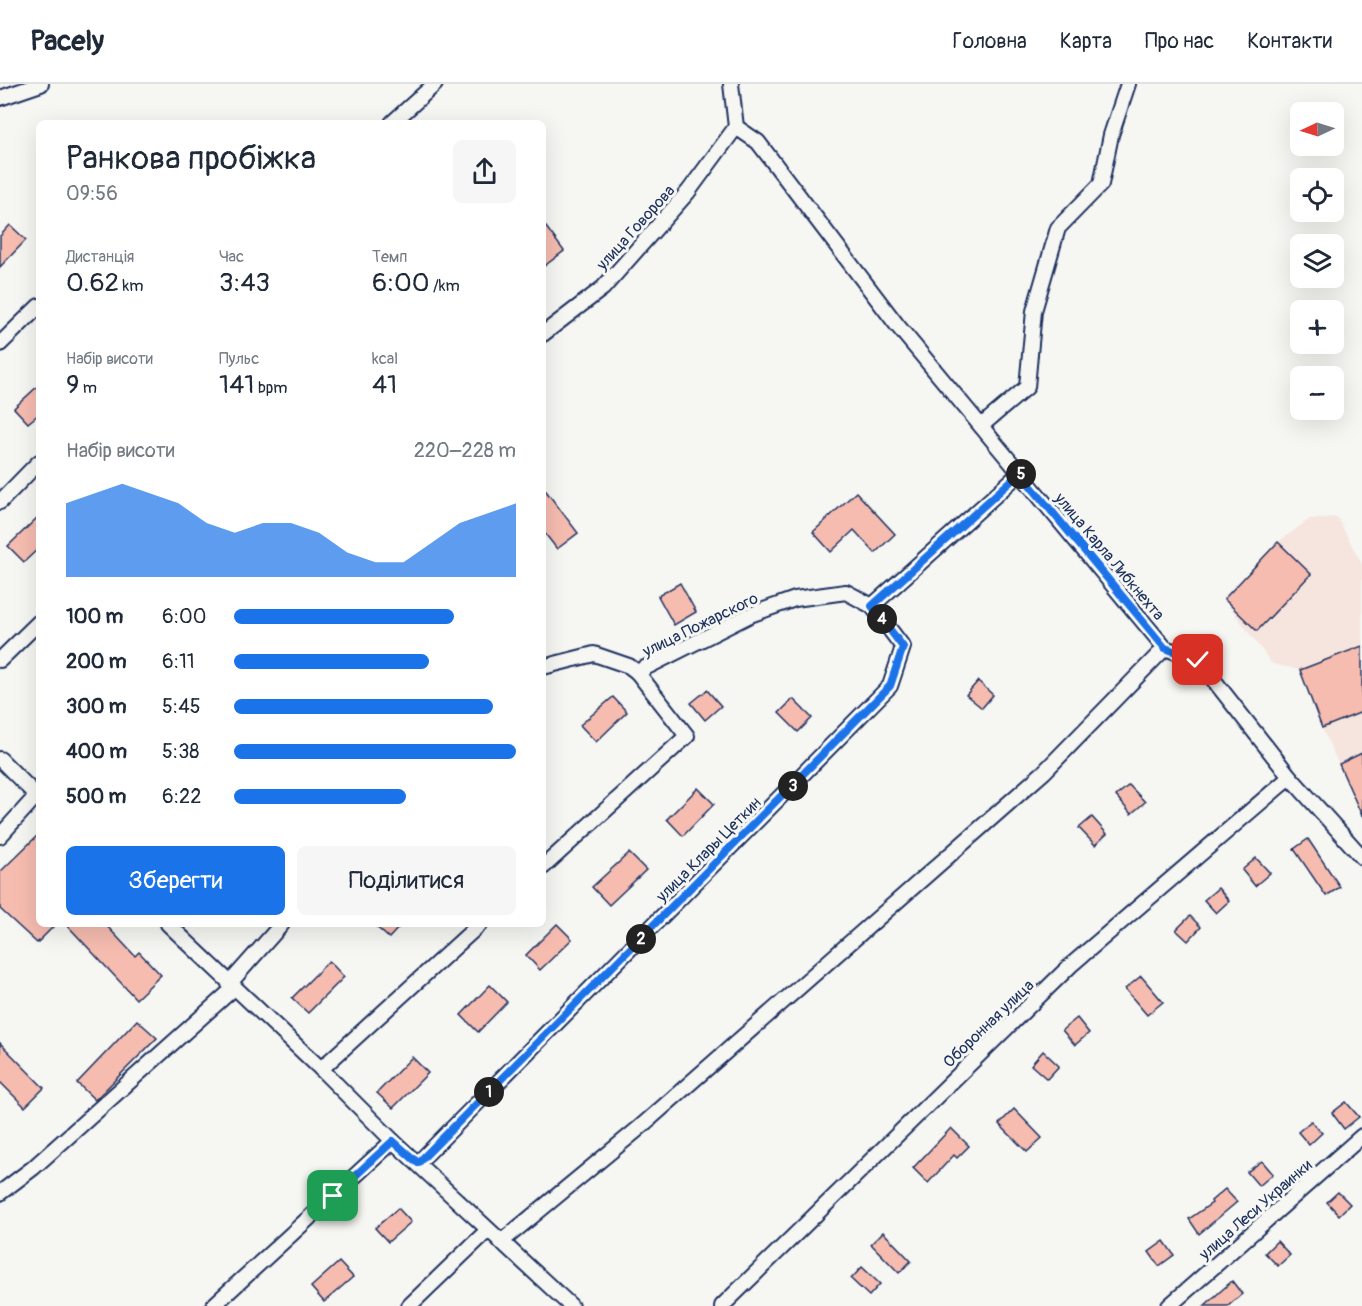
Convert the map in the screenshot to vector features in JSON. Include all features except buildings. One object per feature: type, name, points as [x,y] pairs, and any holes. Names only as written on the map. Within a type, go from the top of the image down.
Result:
[{"type":"street","points":[[0,98],[41,84]]},
{"type":"street","points":[[395,120],[435,84]]},
{"type":"street","points":[[731,84],[736,127]]},
{"type":"street","points":[[981,426],[1027,387],[1034,311],[1058,228],[1101,184],[1111,135],[1128,84]]},
{"type":"street","name":"улица Говорова","points":[[546,332],[603,288],[688,192],[736,127]]},
{"type":"street","name":"улица Карла Либкнехта","points":[[736,127],[758,142],[897,325],[1165,648]]},
{"type":"street","points":[[0,344],[36,309]]},
{"type":"street","points":[[0,502],[36,465]]},
{"type":"street","points":[[872,606],[1020,473]]},
{"type":"street","name":"улица Пожарского","points":[[546,666],[594,654],[629,666],[637,672],[750,615],[795,599],[846,592],[872,606]]},
{"type":"street","name":"улица Клары Цеткин","points":[[418,1163],[890,686],[903,647],[872,606]]},
{"type":"street","points":[[0,660],[36,625]]},
{"type":"street","points":[[501,1242],[638,1129],[1044,772],[1165,648],[1198,660],[1290,777],[1362,857]]},
{"type":"street","points":[[546,864],[687,736],[637,672]]},
{"type":"street","points":[[0,759],[36,794]]},
{"type":"street","name":"Оборонная улица","points":[[722,1306],[1071,965],[1290,777]]},
{"type":"street","points":[[0,836],[36,798]]},
{"type":"street","points":[[171,927],[321,1069],[393,1141],[570,1306]]},
{"type":"street","points":[[0,1193],[33,1168],[231,986],[280,927]]},
{"type":"street","points":[[321,1069],[477,927]]},
{"type":"street","name":"улица Леси Украинки","points":[[1169,1306],[1362,1136]]},
{"type":"street","points":[[213,1306],[393,1141]]},
{"type":"street","points":[[409,1306],[488,1230]]},
{"type":"shaded area","points":[[1337,517],[1362,564],[1362,816],[1322,728],[1300,670],[1272,664],[1224,599],[1278,542],[1310,519]]},
{"type":"route","points":[[333,1196],[393,1141],[418,1163],[890,686],[903,647],[872,606],[1020,473],[1165,648],[1198,660]]}]
